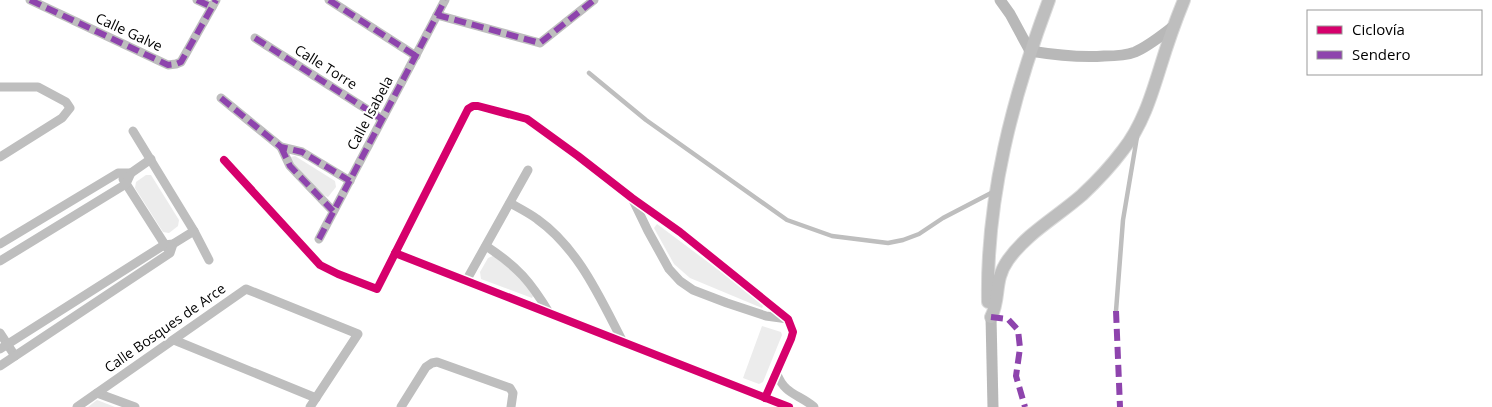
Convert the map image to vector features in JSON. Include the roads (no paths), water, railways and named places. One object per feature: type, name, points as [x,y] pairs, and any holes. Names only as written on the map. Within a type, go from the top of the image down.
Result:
[{"type":"main road","points":[[1000,0],[1010,14],[1030,51]]},
{"type":"main road","points":[[993,407],[991,317],[988,308],[993,213],[1012,112],[1030,51],[1049,0]]},
{"type":"main road","points":[[991,317],[995,308],[1000,273],[1016,249],[1082,195],[1123,150],[1138,126],[1147,109],[1184,0]]},
{"type":"main road","points":[[1030,51],[1082,58],[1122,56],[1146,46],[1174,26]]},
{"type":"street","name":"Calle Galve","points":[[30,0],[47,4],[168,65],[181,62],[214,4]]},
{"type":"street","points":[[197,0],[214,4]]},
{"type":"street","points":[[329,0],[416,56]]},
{"type":"street","name":"Calle Isabela","points":[[319,240],[445,0]]},
{"type":"street","points":[[437,15],[540,43],[594,0]]},
{"type":"street","name":"Calle Torre","points":[[255,38],[382,119]]},
{"type":"street","points":[[0,87],[38,87],[66,102],[70,108],[62,118],[0,156]]},
{"type":"street","points":[[221,98],[281,147],[290,166],[333,211]]},
{"type":"street","points":[[224,160],[320,265],[328,270],[377,289],[468,109],[478,106],[527,118],[680,232],[788,318],[793,332],[791,340],[765,398]]},
{"type":"street","points":[[133,131],[194,231],[209,260]]},
{"type":"street","points":[[281,147],[302,152],[350,181]]},
{"type":"street","points":[[0,244],[118,173],[130,173],[151,159]]},
{"type":"street","points":[[466,281],[528,170]]},
{"type":"street","points":[[118,173],[169,247]]},
{"type":"street","points":[[0,261],[126,184],[130,173]]},
{"type":"street","points":[[632,198],[669,269],[680,281],[693,290],[727,303],[766,316],[788,318]]},
{"type":"street","points":[[510,202],[538,219],[566,246],[584,269],[623,342]]},
{"type":"street","points":[[4,346],[194,231]]},
{"type":"street","points":[[486,246],[523,274],[537,292],[550,314]]},
{"type":"street","points":[[0,366],[169,247]]},
{"type":"street","points":[[395,253],[790,407]]},
{"type":"street","name":"Calle Bosques de Arce","points":[[78,407],[246,289],[358,334],[310,407]]},
{"type":"street","points":[[0,333],[4,346],[15,356]]},
{"type":"street","points":[[174,340],[316,398]]},
{"type":"street","points":[[401,407],[426,367],[437,362],[510,388],[513,393],[511,407]]},
{"type":"street","points":[[777,374],[780,383],[786,389],[814,407]]},
{"type":"street","points":[[97,393],[135,407]]},
{"type":"lane","points":[[589,73],[646,120],[787,220],[832,236],[888,243],[903,240],[919,234],[943,218],[997,190]]},
{"type":"lane","points":[[1116,312],[1123,220],[1138,126]]}]
